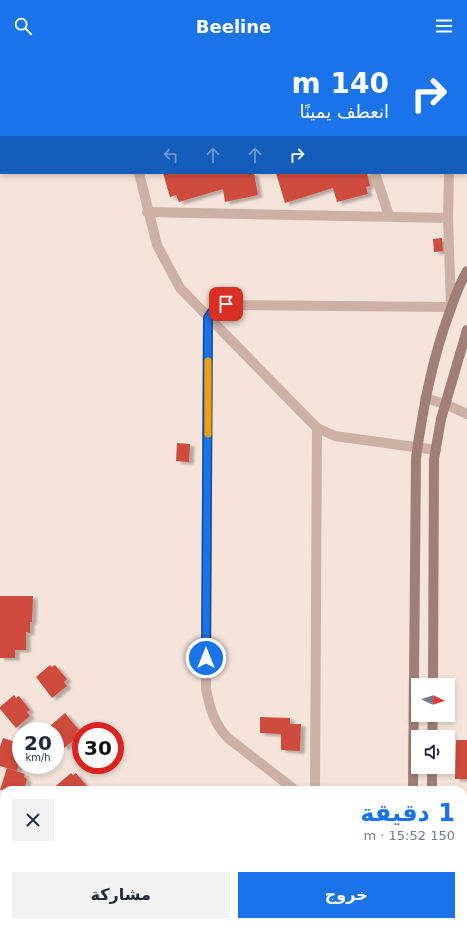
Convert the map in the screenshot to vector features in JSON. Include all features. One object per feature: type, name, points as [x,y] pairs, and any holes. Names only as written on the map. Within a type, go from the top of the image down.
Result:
[{"type":"main road","points":[[413,786],[416,493],[418,448],[425,398],[439,338],[461,281],[467,271]]},
{"type":"main road","points":[[433,678],[433,497],[436,450],[445,404],[467,330]]},
{"type":"main road","points":[[432,774],[432,786]]},
{"type":"street","points":[[139,174],[147,212],[157,244],[180,288],[317,428],[335,436],[436,450]]},
{"type":"street","points":[[374,174],[389,216]]},
{"type":"street","points":[[290,786],[228,738],[219,729],[209,704],[206,689],[208,318],[212,312],[226,304],[451,307],[448,218],[449,174]]},
{"type":"street","points":[[147,212],[448,218]]},
{"type":"street","points":[[425,398],[445,404],[467,414]]},
{"type":"street","points":[[315,786],[317,428]]},
{"type":"building","points":[[163,174],[254,174],[258,195],[225,202],[223,189],[179,202],[176,195],[170,197]]},
{"type":"building","points":[[276,174],[367,174],[370,186],[366,187],[368,194],[337,202],[333,188],[285,203]]},
{"type":"building","points":[[442,238],[443,251],[434,252],[433,239]]},
{"type":"building","points":[[177,443],[190,444],[189,462],[176,461]]},
{"type":"building","points":[[0,596],[33,596],[32,622],[30,622],[30,633],[26,632],[26,650],[15,650],[15,658],[0,658]]},
{"type":"building","points":[[50,665],[52,667],[55,665],[67,679],[64,682],[67,686],[52,698],[36,677]]},
{"type":"building","points":[[14,695],[16,698],[19,696],[30,710],[27,712],[30,716],[23,722],[12,722],[12,723],[0,707]]},
{"type":"building","points":[[65,713],[72,722],[72,742],[64,748],[64,722],[55,722]]},
{"type":"building","points":[[260,717],[290,718],[290,724],[301,724],[300,751],[281,750],[281,734],[260,733]]},
{"type":"building","points":[[3,738],[12,741],[12,770],[0,766],[0,747]]},
{"type":"building","points":[[456,740],[467,740],[467,779],[455,779]]},
{"type":"building","points":[[7,768],[12,770],[12,774],[25,774],[24,777],[27,779],[25,786],[1,786]]},
{"type":"building","points":[[71,773],[73,775],[77,774],[87,786],[56,786]]},
{"type":"slow traffic","points":[[208,361],[208,434]]},
{"type":"route","points":[[206,658],[208,318],[218,307],[226,304]]}]
